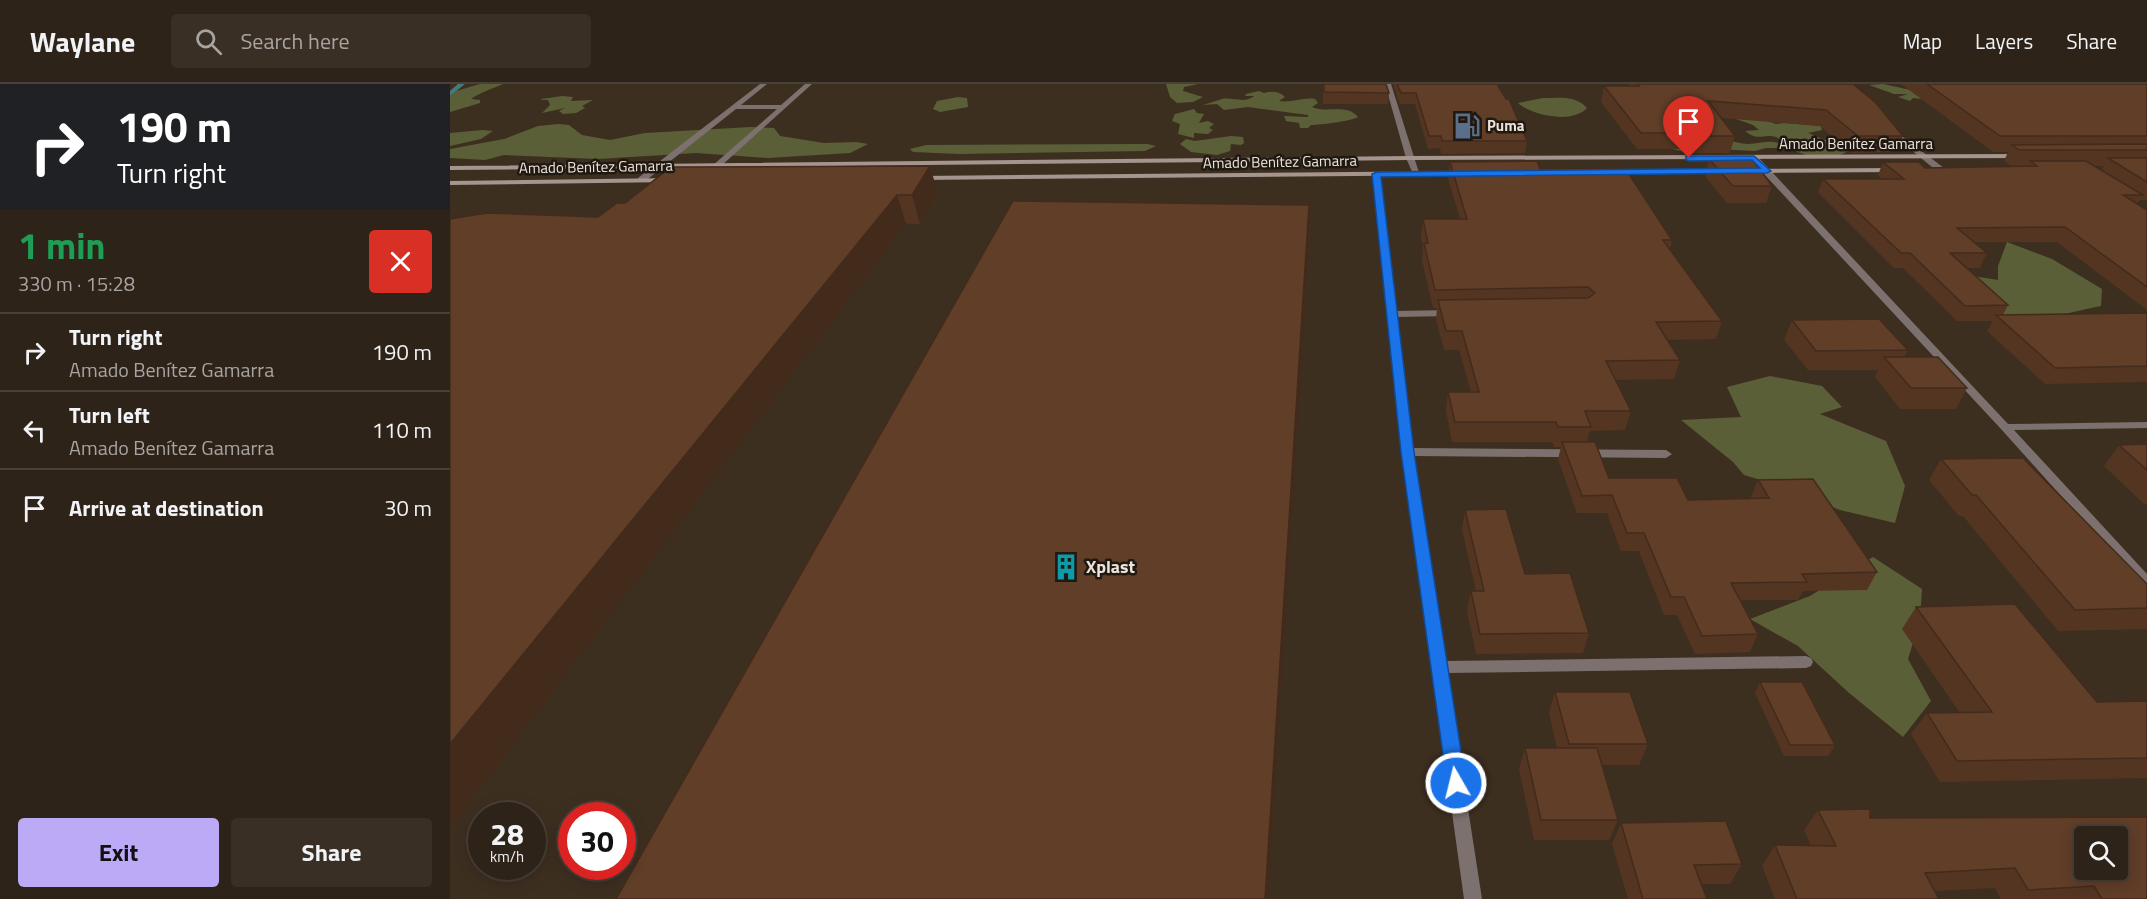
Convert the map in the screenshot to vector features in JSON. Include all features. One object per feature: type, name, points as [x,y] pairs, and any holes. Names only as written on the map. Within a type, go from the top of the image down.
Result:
[{"type":"main road","name":"Amado Benítez Gamarra","points":[[450,168],[1410,158],[2029,156]]},
{"type":"main road","points":[[997,162],[1028,177]]},
{"type":"main road","points":[[1164,176],[1168,162]]},
{"type":"main road","name":"Amado Benítez Gamarra","points":[[1603,172],[1906,170]]},
{"type":"main road","name":"Amado Benítez Gamarra","points":[[1929,170],[1953,170]]},
{"type":"main road","name":"Amado Benítez Gamarra","points":[[914,178],[1475,173]]},
{"type":"main road","name":"Amado Benítez Gamarra","points":[[450,183],[677,180]]},
{"type":"main road","points":[[700,180],[712,180]]},
{"type":"street","points":[[641,180],[764,84]]},
{"type":"street","points":[[700,180],[809,84]]},
{"type":"street","points":[[1388,84],[1417,174]]},
{"type":"street","points":[[734,107],[783,107]]},
{"type":"street","points":[[1879,120],[1941,170]]},
{"type":"street","points":[[1754,158],[2147,583]]},
{"type":"street","points":[[1377,174],[1408,452],[1473,899]]},
{"type":"street","points":[[1392,314],[1464,313]]},
{"type":"street","points":[[2005,427],[2147,425]]},
{"type":"street","points":[[1408,452],[1666,454]]},
{"type":"street","points":[[1440,667],[1806,662]]},
{"type":"green space","points":[[480,84],[503,84],[471,99],[480,100],[480,103],[450,112],[450,96],[456,91]]},
{"type":"green space","points":[[1166,84],[1198,84],[1184,87],[1183,91],[1203,97],[1193,102],[1177,103],[1170,97]]},
{"type":"green space","points":[[1883,84],[1920,92],[1922,99],[1913,98],[1910,101],[1898,97],[1908,94],[1894,94],[1869,85]]},
{"type":"green space","points":[[1259,91],[1273,92],[1285,97],[1279,101],[1315,99],[1318,103],[1312,107],[1348,111],[1358,117],[1300,128],[1299,123],[1286,121],[1284,116],[1308,117],[1308,115],[1248,107],[1224,110],[1217,104],[1203,105],[1222,99],[1247,100],[1254,96],[1245,96],[1246,94]]},
{"type":"green space","points":[[573,97],[571,101],[593,100],[582,106],[585,108],[576,113],[563,114],[559,111],[565,108],[542,113],[550,105],[548,100],[542,99]]},
{"type":"green space","points":[[958,97],[967,98],[968,107],[940,112],[933,109],[937,101]]},
{"type":"green space","points":[[1543,98],[1572,99],[1587,108],[1581,113],[1563,117],[1542,115],[1518,103]]},
{"type":"green space","points":[[1194,109],[1197,113],[1204,114],[1199,123],[1208,121],[1214,124],[1209,128],[1213,130],[1208,134],[1194,133],[1194,138],[1178,134],[1180,124],[1172,121],[1175,114]]},
{"type":"green space","points":[[1734,116],[1761,119],[1776,124],[1821,126],[1822,130],[1808,133],[1850,150],[1837,155],[1821,157],[1798,152],[1776,137],[1757,137],[1750,134],[1745,131],[1759,130]]},
{"type":"green space","points":[[569,125],[582,135],[610,140],[645,133],[751,127],[774,128],[780,136],[824,143],[868,144],[850,153],[768,158],[696,153],[598,159],[504,155],[485,160],[450,158],[450,149],[504,139],[538,126]]},
{"type":"green space","points":[[493,131],[481,139],[450,146],[450,133]]},
{"type":"green space","points":[[1231,136],[1243,137],[1244,143],[1231,144],[1230,151],[1217,155],[1191,152],[1180,144],[1186,139],[1195,141]]},
{"type":"green space","points":[[1727,141],[1748,144],[1772,142],[1786,148],[1766,148],[1755,151],[1716,149],[1689,153],[1664,147]]},
{"type":"green space","points":[[1147,144],[1156,146],[1145,151],[959,154],[913,152],[910,149],[926,145]]},
{"type":"green space","points":[[2007,242],[2052,259],[2102,289],[2101,306],[2045,317],[2012,318],[1986,306],[1948,272],[1998,280],[1998,266]]},
{"type":"green space","points":[[1770,376],[1822,386],[1842,407],[1820,414],[1886,441],[1905,486],[1895,523],[1840,510],[1784,487],[1744,475],[1733,462],[1681,420],[1741,417],[1727,387]]},
{"type":"green space","points":[[1873,557],[1922,589],[1920,620],[1908,659],[1931,701],[1903,737],[1848,692],[1798,646],[1750,619],[1810,596]]},
{"type":"building","points":[[1324,84],[1386,84],[1389,93],[1324,92]]},
{"type":"building","points":[[1397,84],[1497,84],[1506,99],[1509,99],[1527,141],[1442,141],[1441,136],[1429,136],[1416,93],[1401,93]]},
{"type":"building","points":[[1637,84],[1853,84],[1876,103],[1903,136],[1858,136],[1826,110],[1708,101],[1735,136],[1641,133],[1604,86],[1639,86]]},
{"type":"building","points":[[1927,84],[2147,84],[2147,136],[2000,136]]},
{"type":"building","points":[[2147,144],[2147,150],[2019,150],[2012,145]]},
{"type":"building","points":[[2108,158],[2147,158],[2147,182]]},
{"type":"building","points":[[1709,159],[1752,159],[1772,186],[1733,186]]},
{"type":"building","points":[[1537,161],[1540,169],[1625,168],[1672,240],[1663,240],[1722,321],[1656,322],[1680,360],[1606,361],[1631,411],[1585,411],[1591,427],[1558,427],[1556,422],[1455,422],[1448,392],[1479,392],[1462,331],[1446,331],[1438,300],[1588,298],[1595,293],[1588,287],[1435,290],[1424,243],[1428,243],[1423,219],[1467,219],[1450,162]]},
{"type":"building","points":[[2030,161],[2086,161],[2143,195],[2123,195],[2147,210],[2147,287],[2065,227],[1957,228],[1987,253],[1950,253],[2008,305],[1965,306],[1910,253],[1901,253],[1823,179],[1904,179],[1883,162],[1919,162],[1925,168],[2037,166]]},
{"type":"building","points":[[930,166],[912,195],[897,195],[450,744],[450,219],[487,213],[598,217],[617,203],[625,203],[671,167]]},
{"type":"building","name":"Xplast","points":[[1013,201],[1309,205],[1265,899],[616,899],[627,880],[636,880],[636,864]]},
{"type":"building","points":[[2147,313],[2147,366],[2055,368],[1996,315]]},
{"type":"building","points":[[1879,319],[1908,350],[1816,351],[1792,320]]},
{"type":"building","points":[[1884,357],[1938,357],[1967,388],[1911,388]]},
{"type":"building","points":[[1562,442],[1595,442],[1609,478],[1677,478],[1688,500],[1769,498],[1758,480],[1813,479],[1877,572],[1802,574],[1807,582],[1731,583],[1758,634],[1702,636],[1684,597],[1671,597],[1644,533],[1627,533],[1612,495],[1582,496]]},
{"type":"building","points":[[2147,444],[2147,470],[2119,445]]},
{"type":"building","points":[[2023,458],[2147,584],[2147,608],[2075,610],[1976,495],[1972,495],[1941,459]]},
{"type":"building","points":[[1506,509],[1525,574],[1570,573],[1589,633],[1480,634],[1471,591],[1484,591],[1465,510]]},
{"type":"building","points":[[2015,604],[2097,702],[2147,701],[2147,758],[1957,761],[1927,713],[1992,712],[1916,607]]},
{"type":"building","points":[[1760,682],[1802,682],[1835,745],[1790,745]]},
{"type":"building","points":[[1555,692],[1630,692],[1648,744],[1569,744]]},
{"type":"building","points":[[1525,748],[1597,748],[1618,820],[1541,820]]},
{"type":"building","points":[[1870,809],[1870,818],[2147,817],[2147,899],[2102,899],[2094,886],[2028,890],[2015,868],[1925,873],[1939,899],[1797,899],[1775,845],[1836,846],[1818,810]]},
{"type":"building","points":[[1726,821],[1742,864],[1694,865],[1707,899],[1643,899],[1621,823]]},
{"type":"waterway","points":[[450,94],[462,84]]},
{"type":"place","name":"Puma","points":[[1467,126]]},
{"type":"place","name":"Xplast","points":[[1066,567]]},
{"type":"route","points":[[1456,783],[1408,452],[1377,174],[1767,171],[1754,158],[1689,158]]}]
